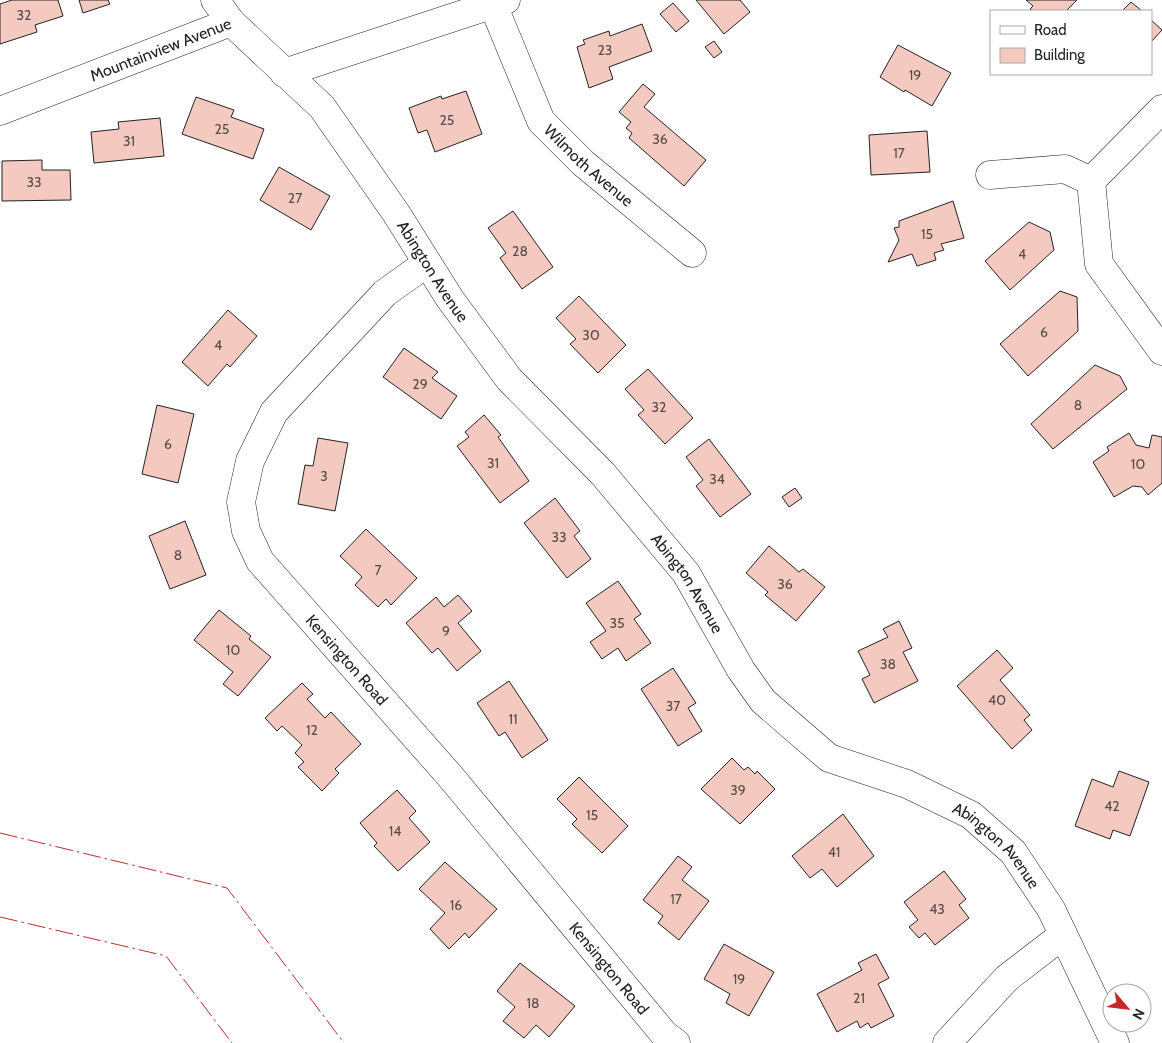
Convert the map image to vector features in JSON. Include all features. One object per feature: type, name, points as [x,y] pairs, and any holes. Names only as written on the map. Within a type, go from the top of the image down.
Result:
[{"type":"street","points":[[215,0],[231,22]]},
{"type":"street","points":[[284,74],[497,2]]},
{"type":"street","name":"Wilmoth Avenue","points":[[497,2],[542,121],[583,163],[692,253]]},
{"type":"street","name":"Mountainview Avenue","points":[[0,110],[231,22],[284,74]]},
{"type":"street","name":"Abington Avenue","points":[[284,74],[322,107],[396,213],[450,299],[509,379],[603,474],[686,573],[741,670],[763,701],[829,758],[907,784],[971,815],[1013,852],[1051,909],[1115,1043]]},
{"type":"street","points":[[1091,181],[1162,109]]},
{"type":"street","points":[[990,175],[1065,170],[1091,181]]},
{"type":"street","points":[[1091,181],[1099,264],[1162,351]]},
{"type":"street","name":"Kensington Road","points":[[427,263],[385,293],[274,412],[250,462],[241,502],[246,531],[260,561],[450,776],[658,1026],[676,1043]]},
{"type":"street","points":[[947,1043],[1007,978],[1063,934]]},
{"type":"building","points":[[12,0],[58,0],[63,16],[35,25],[37,32],[0,44],[0,4]]},
{"type":"building","points":[[79,0],[108,0],[110,4],[83,13]]},
{"type":"building","points":[[696,0],[740,0],[750,12],[724,34]]},
{"type":"building","points":[[1026,0],[1077,0],[1067,10],[1032,10],[1030,9],[1033,6]]},
{"type":"building","points":[[1131,2],[1141,10],[1123,10]]},
{"type":"building","points":[[673,3],[689,21],[676,32],[660,14]]},
{"type":"building","points":[[1152,21],[1162,30],[1152,41]]},
{"type":"building","points":[[642,24],[652,51],[609,67],[613,79],[589,88],[577,47],[585,44],[583,40],[609,31],[610,36]]},
{"type":"building","points":[[714,41],[722,52],[714,58],[705,47]]},
{"type":"building","points":[[898,45],[951,73],[932,106],[880,77]]},
{"type":"building","points":[[643,84],[655,94],[644,107],[706,160],[684,186],[629,138],[632,133],[626,128],[631,122],[619,112]]},
{"type":"building","points":[[466,91],[482,134],[435,152],[427,130],[418,133],[409,108],[441,96],[442,99]]},
{"type":"building","points":[[196,97],[234,110],[231,117],[264,129],[253,159],[182,134]]},
{"type":"building","points":[[160,118],[164,156],[94,163],[91,132],[119,129],[118,122]]},
{"type":"building","points":[[927,131],[930,172],[871,175],[869,135]]},
{"type":"building","points":[[42,160],[42,170],[70,170],[71,200],[2,201],[2,161]]},
{"type":"building","points":[[279,167],[330,196],[311,230],[260,200]]},
{"type":"building","points":[[953,201],[964,238],[941,244],[944,250],[934,253],[936,260],[917,266],[912,254],[888,262],[899,240],[894,228],[899,227],[899,221]]},
{"type":"building","points":[[513,211],[553,267],[522,289],[500,258],[506,253],[488,228]]},
{"type":"building","points":[[1029,222],[1050,232],[1054,250],[1010,290],[985,261]]},
{"type":"building","points":[[1060,291],[1077,297],[1078,331],[1028,376],[1000,344]]},
{"type":"building","points":[[579,296],[626,345],[598,373],[570,344],[576,339],[556,318]]},
{"type":"building","points":[[228,310],[257,336],[230,367],[227,364],[208,386],[182,362]]},
{"type":"building","points":[[404,348],[438,372],[432,378],[457,396],[441,419],[383,377]]},
{"type":"building","points":[[1095,365],[1120,376],[1127,389],[1053,449],[1031,424]]},
{"type":"building","points":[[648,369],[693,418],[665,444],[638,415],[644,410],[625,389]]},
{"type":"building","points":[[157,405],[194,414],[178,483],[142,474]]},
{"type":"building","points":[[484,415],[501,435],[498,437],[529,481],[500,503],[457,446],[469,437],[465,432]]},
{"type":"building","points":[[1129,433],[1136,445],[1149,448],[1152,435],[1162,437],[1162,483],[1148,495],[1142,487],[1133,486],[1114,497],[1093,462],[1109,451],[1107,447]]},
{"type":"building","points":[[318,438],[348,443],[335,511],[298,504],[305,465],[313,466]]},
{"type":"building","points":[[709,439],[751,494],[720,517],[696,486],[703,480],[686,457]]},
{"type":"building","points":[[795,488],[802,498],[789,507],[782,497]]},
{"type":"building","points":[[555,498],[580,531],[574,536],[591,559],[567,578],[524,523]]},
{"type":"building","points":[[185,521],[206,575],[170,589],[149,536]]},
{"type":"building","points":[[366,529],[417,578],[391,605],[386,599],[378,607],[355,585],[362,577],[340,556]]},
{"type":"building","points":[[769,546],[799,572],[803,569],[825,587],[796,621],[765,595],[768,592],[746,573]]},
{"type":"building","points":[[618,581],[641,614],[634,619],[651,643],[626,661],[618,648],[602,659],[590,642],[606,631],[586,603]]},
{"type":"building","points":[[458,595],[472,611],[458,623],[481,651],[457,671],[438,648],[432,653],[406,623],[436,597],[444,607]]},
{"type":"building","points":[[219,610],[251,636],[249,639],[271,657],[238,696],[223,684],[233,672],[194,640]]},
{"type":"building","points":[[899,621],[912,648],[903,652],[918,681],[874,703],[862,679],[870,675],[858,651],[888,637],[883,629]]},
{"type":"building","points":[[997,650],[1013,668],[1000,680],[1030,715],[1024,720],[1032,730],[1012,749],[957,686]]},
{"type":"building","points":[[673,668],[696,703],[688,708],[702,731],[678,746],[641,689]]},
{"type":"building","points":[[509,681],[548,740],[522,758],[505,732],[499,736],[477,703]]},
{"type":"building","points":[[302,683],[313,694],[307,699],[325,718],[331,712],[361,744],[335,769],[339,773],[322,791],[298,767],[304,762],[295,753],[302,745],[282,726],[277,731],[265,718]]},
{"type":"building","points":[[732,758],[744,770],[748,767],[755,774],[757,771],[775,789],[740,824],[701,789]]},
{"type":"building","points":[[1119,771],[1149,782],[1130,836],[1113,830],[1110,839],[1075,826],[1092,779],[1113,787]]},
{"type":"building","points":[[579,777],[628,826],[602,853],[572,824],[577,819],[557,799]]},
{"type":"building","points":[[397,790],[416,811],[409,818],[430,842],[398,871],[374,846],[377,843],[360,823]]},
{"type":"building","points":[[843,814],[874,856],[837,887],[822,869],[810,878],[792,856]]},
{"type":"building","points":[[678,856],[692,867],[682,880],[709,901],[679,940],[658,923],[663,916],[643,900]]},
{"type":"building","points":[[445,862],[497,909],[469,938],[465,933],[449,949],[430,929],[445,913],[419,889]]},
{"type":"building","points":[[944,871],[966,899],[959,905],[969,918],[935,945],[925,933],[919,938],[909,927],[918,920],[904,902]]},
{"type":"building","points":[[724,944],[774,972],[749,1016],[726,1003],[730,994],[704,979]]},
{"type":"building","points":[[876,954],[889,978],[878,984],[894,1016],[871,1028],[868,1023],[860,1028],[857,1021],[837,1032],[817,994],[862,970],[858,963]]},
{"type":"building","points":[[520,963],[575,1006],[549,1037],[536,1025],[524,1038],[503,1021],[515,1007],[497,991]]},
{"type":"power","points":[[0,833],[227,888],[344,1043]]},
{"type":"power","points":[[0,917],[166,956],[232,1043]]}]
